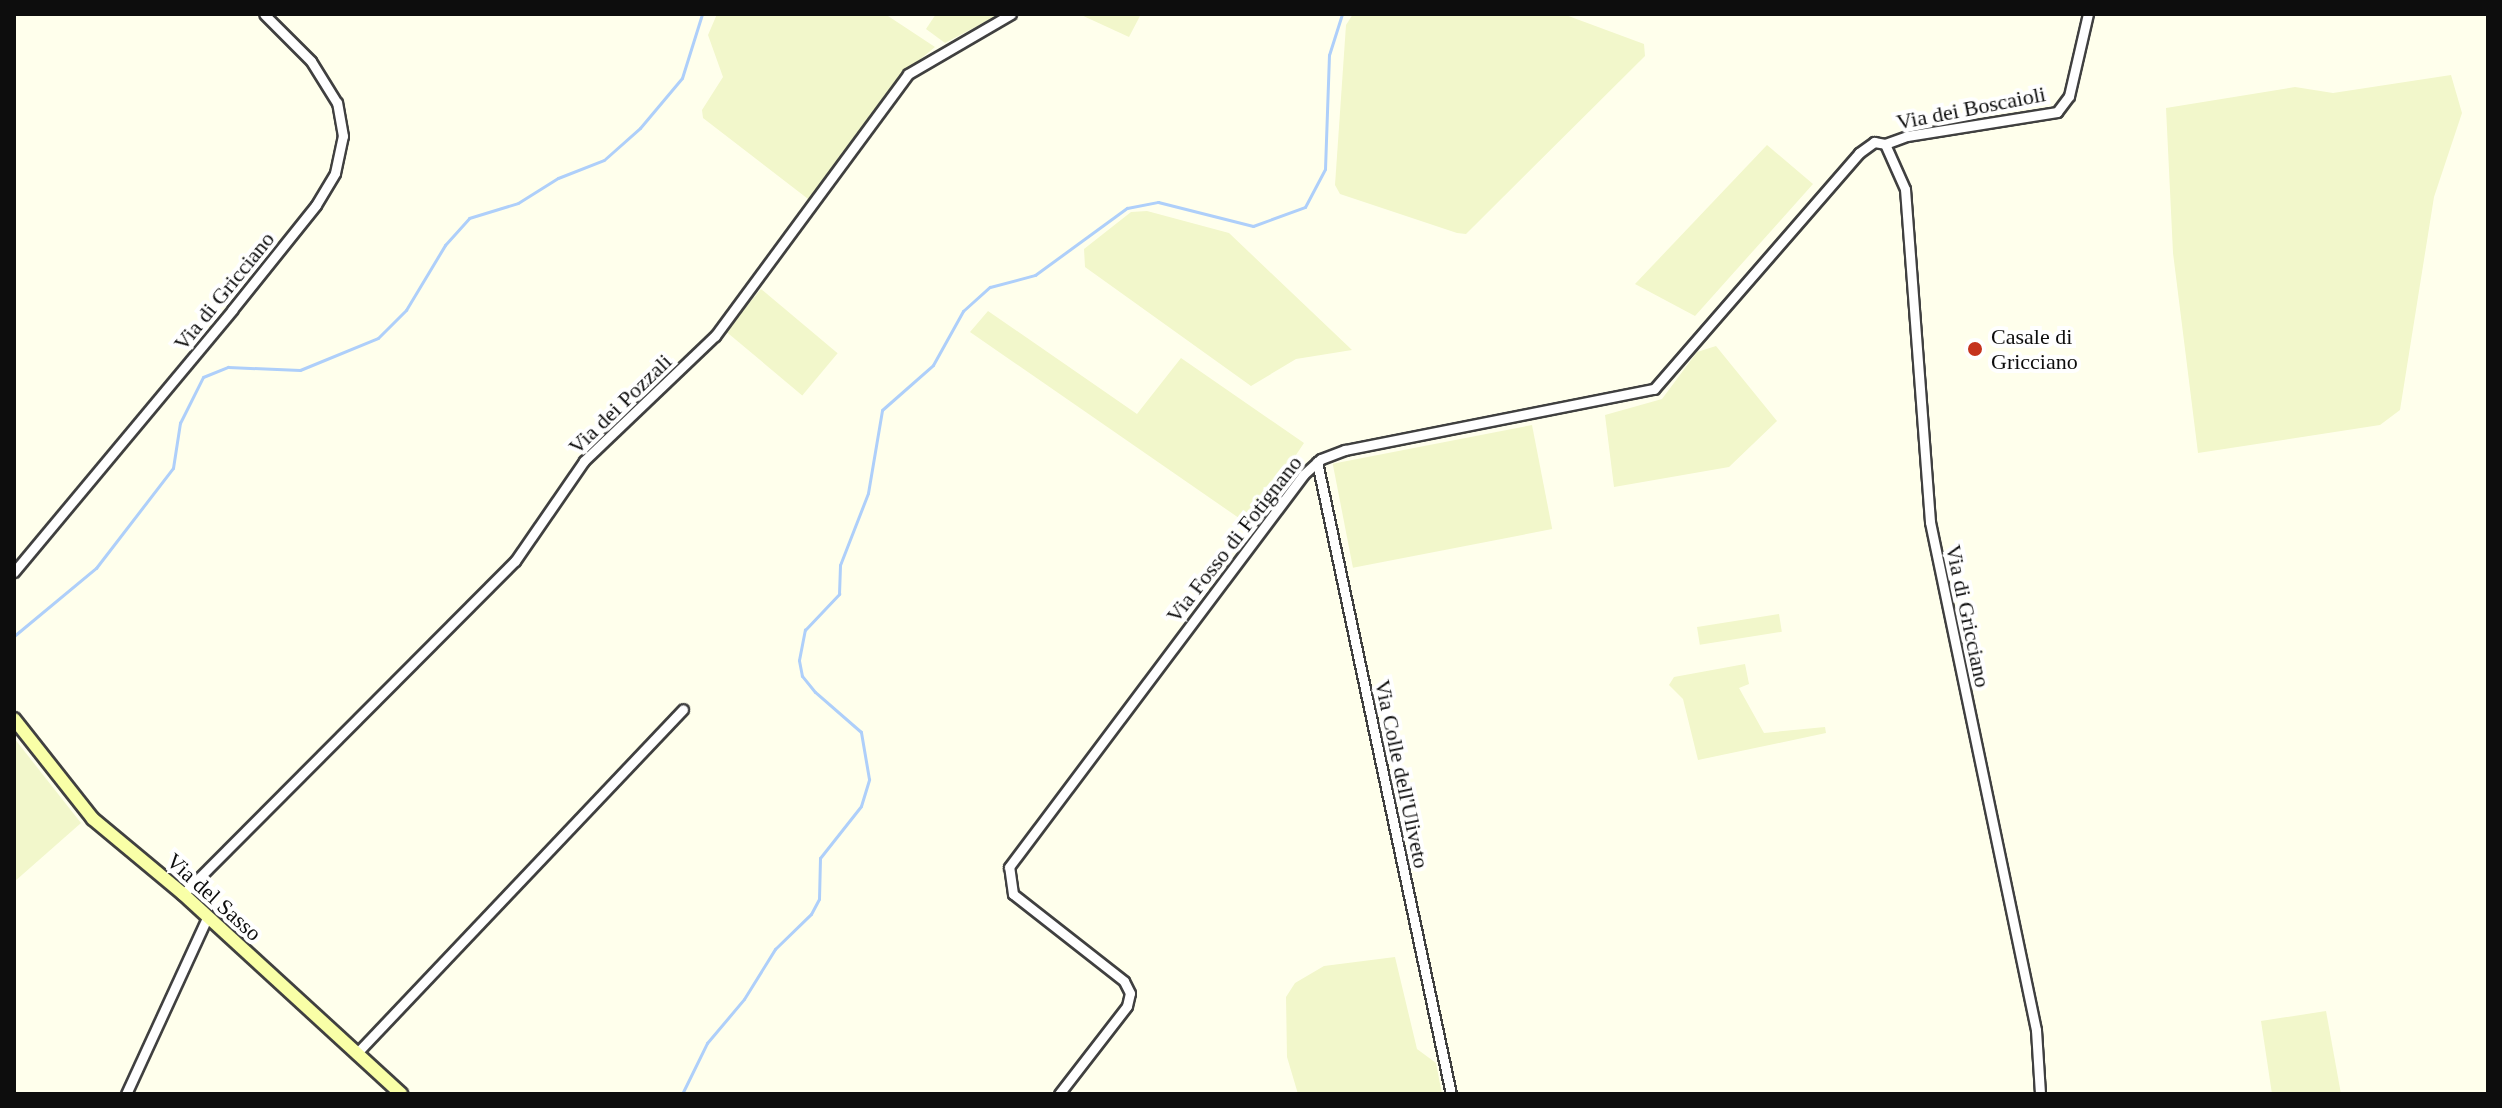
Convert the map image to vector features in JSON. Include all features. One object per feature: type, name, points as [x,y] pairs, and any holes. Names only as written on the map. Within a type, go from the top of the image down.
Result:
[{"type":"street","name":"Via di Gricciano","points":[[14,572],[82,496],[268,265],[335,173],[343,136],[337,103],[311,61],[264,14]]},
{"type":"street","name":"Via dei Pozzali","points":[[183,894],[511,565],[584,461],[709,343],[908,74],[1011,14]]},
{"type":"street","name":"Via dei Boscaioli","points":[[1885,144],[1907,136],[2057,112],[2069,96],[2088,14]]},
{"type":"street","name":"Via Fosso di Fotignano","points":[[1059,1094],[1129,1003],[1130,990],[1016,897],[1007,880],[1009,867],[1317,462],[1345,450],[1654,389],[1859,153],[1874,142],[1885,144]]},
{"type":"street","name":"Via di Gricciano","points":[[1885,144],[1905,189],[1930,522],[2036,1030],[2040,1094]]},
{"type":"street","name":"Via Colle dell'Uliveto","points":[[1317,462],[1451,1094]]},
{"type":"street","points":[[356,1054],[683,710]]},
{"type":"street","name":"Via del Sasso","points":[[14,719],[89,816],[208,916],[401,1094]]},
{"type":"street","points":[[126,1094],[208,916]]},
{"type":"green space","points":[[717,14],[885,14],[935,47],[900,76],[812,202],[703,118],[702,110],[723,77],[708,35]]},
{"type":"green space","points":[[936,14],[1000,14],[945,43],[926,29]]},
{"type":"green space","points":[[1079,14],[1141,14],[1129,37]]},
{"type":"green space","points":[[1353,14],[1563,14],[1644,44],[1645,56],[1466,234],[1457,233],[1340,194],[1335,185],[1346,25]]},
{"type":"green space","points":[[2451,75],[2462,113],[2434,197],[2400,410],[2380,425],[2198,453],[2173,253],[2166,108],[2295,87],[2333,93]]},
{"type":"green space","points":[[1767,145],[1813,184],[1695,316],[1635,284]]},
{"type":"green space","points":[[1147,211],[1229,233],[1352,350],[1296,359],[1251,386],[1085,267],[1084,249],[1131,212]]},
{"type":"green space","points":[[761,289],[838,353],[802,395],[726,331]]},
{"type":"green space","points":[[988,311],[1137,414],[1181,358],[1304,443],[1249,525],[970,332]]},
{"type":"green space","points":[[1716,346],[1777,421],[1729,467],[1614,487],[1605,415],[1662,399],[1697,352]]},
{"type":"green space","points":[[1532,425],[1552,529],[1353,568],[1333,464]]},
{"type":"green space","points":[[1779,614],[1782,632],[1700,645],[1697,627]]},
{"type":"green space","points":[[1745,664],[1749,684],[1739,688],[1764,733],[1825,727],[1826,733],[1698,760],[1683,699],[1669,685],[1674,677]]},
{"type":"green space","points":[[14,738],[81,823],[14,882]]},
{"type":"green space","points":[[1395,957],[1417,1049],[1436,1063],[1442,1094],[1298,1094],[1287,1057],[1286,997],[1295,983],[1324,966]]},
{"type":"green space","points":[[2326,1011],[2341,1094],[2272,1094],[2261,1021]]},
{"type":"waterway","points":[[14,636],[96,568],[173,468],[180,423],[203,377],[228,367],[300,370],[378,338],[406,310],[445,245],[469,218],[518,203],[558,178],[604,160],[640,128],[682,78],[702,14]]},
{"type":"waterway","points":[[682,1094],[707,1043],[744,999],[775,949],[811,914],[819,899],[820,858],[861,806],[869,779],[861,732],[815,692],[802,676],[799,660],[805,630],[839,594],[840,565],[868,493],[882,410],[933,365],[963,311],[990,287],[1035,275],[1127,208],[1158,202],[1253,226],[1305,207],[1325,169],[1329,55],[1342,14]]},
{"type":"place","name":"Casale di Gricciano","points":[[1975,349]]}]
